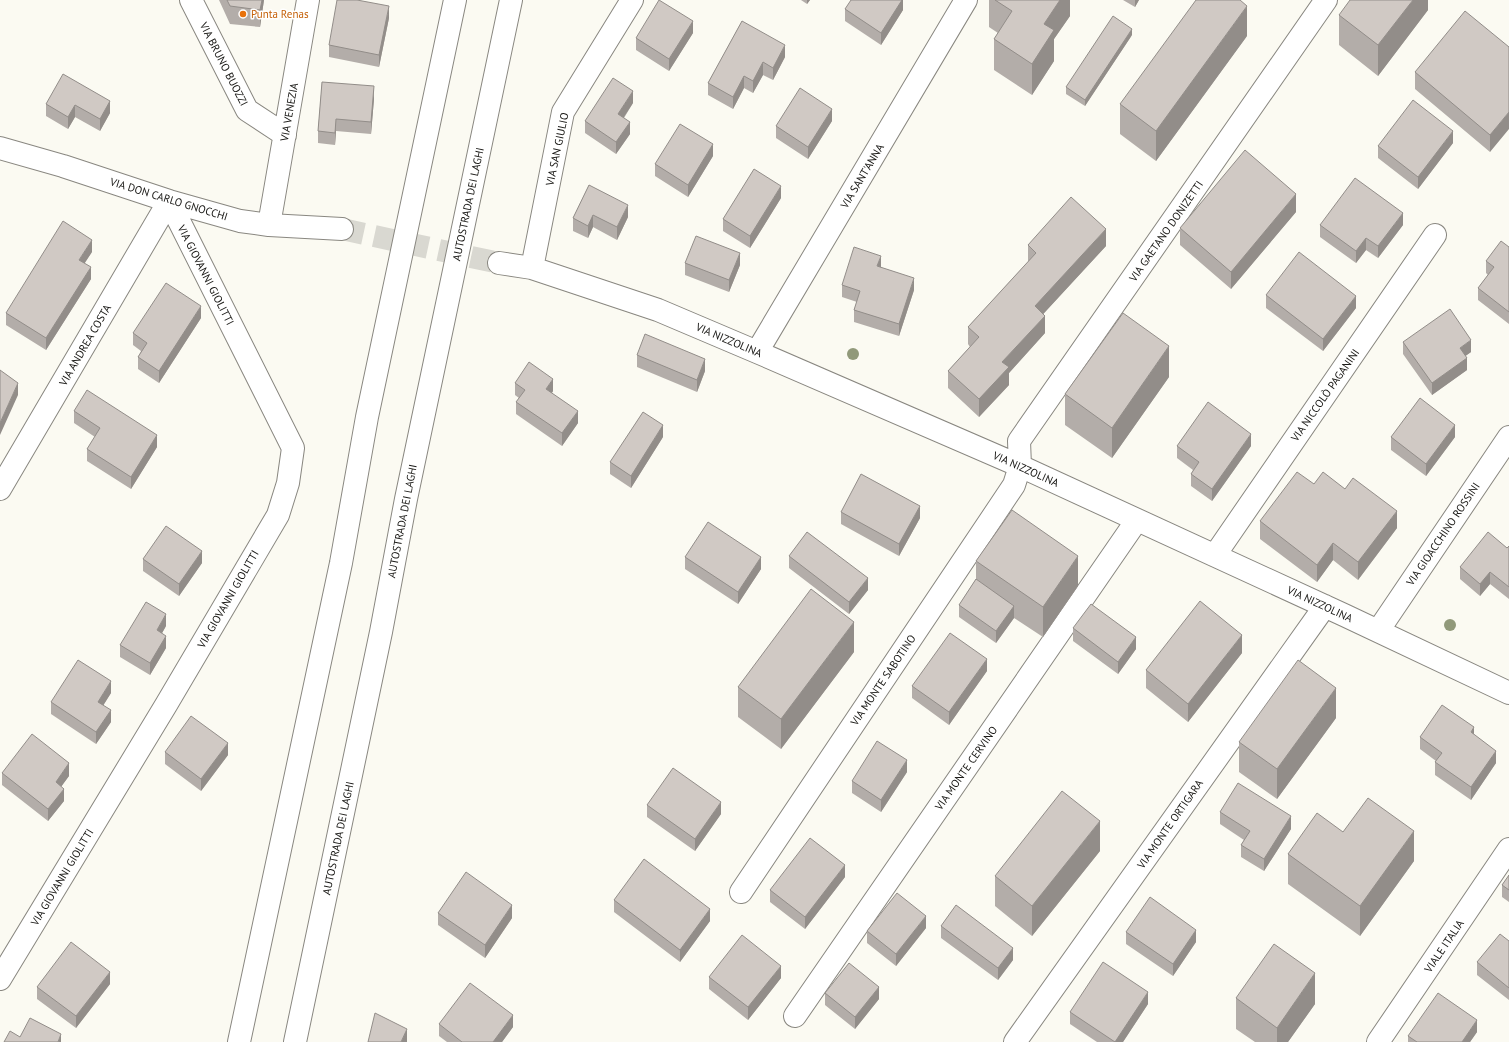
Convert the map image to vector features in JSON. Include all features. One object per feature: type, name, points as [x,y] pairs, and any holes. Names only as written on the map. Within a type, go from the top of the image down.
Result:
[{"type":"main road","name":"VIA BRUNO BUOZZI","points":[[190,0],[247,110],[285,135]]},
{"type":"main road","name":"VIA VENEZIA","points":[[270,225],[308,0]]},
{"type":"main road","points":[[240,1042],[339,571],[367,417],[455,0]]},
{"type":"main road","name":"AUTOSTRADA DEI LAGHI","points":[[294,1042],[380,639],[406,499],[511,0]]},
{"type":"main road","name":"VIA SAN GIULIO","points":[[532,268],[563,112],[632,0]]},
{"type":"main road","name":"VIA SANT'ANNA","points":[[757,352],[966,0]]},
{"type":"main road","name":"VIA GAETANO DONIZETTI","points":[[1020,466],[1019,440],[1326,0]]},
{"type":"main road","name":"VIA DON CARLO GNOCCHI","points":[[0,148],[63,166],[169,201],[240,221],[270,225],[342,229]]},
{"type":"main road","name":"VIA ANDREA COSTA","points":[[0,489],[169,201]]},
{"type":"main road","name":"VIA GIOVANNI GIOLITTI","points":[[0,979],[166,705],[278,515],[288,483],[293,448],[169,201]]},
{"type":"main road","name":"VIA NICCOLÒ PAGANINI","points":[[1215,555],[1435,236]]},
{"type":"main road","points":[[499,263],[532,268]]},
{"type":"main road","name":"VIA NIZZOLINA","points":[[532,268],[658,310],[1020,466],[1215,555],[1509,693]]},
{"type":"main road","name":"VIA GIOACCHINO ROSSINI","points":[[1378,631],[1509,437]]},
{"type":"main road","name":"VIA MONTE SABOTINO","points":[[741,892],[1014,485],[1020,466]]},
{"type":"main road","name":"VIA MONTE CERVINO","points":[[795,1016],[1136,520]]},
{"type":"main road","name":"VIA MONTE ORTIGARA","points":[[1015,1042],[1324,606]]},
{"type":"main road","name":"VIALE ITALIA","points":[[1378,1042],[1509,850]]},
{"type":"building","points":[[227,0],[262,0],[260,10],[230,6]]},
{"type":"building","points":[[337,0],[357,0],[389,6],[379,55],[329,45]]},
{"type":"building","points":[[659,0],[693,21],[669,59],[636,38]]},
{"type":"building","points":[[851,0],[902,0],[881,33],[845,9]]},
{"type":"building","points":[[995,0],[1060,0],[1044,24],[1054,30],[1032,64],[994,39],[1012,11]]},
{"type":"building","points":[[1196,0],[1240,0],[1247,6],[1156,131],[1120,104]]},
{"type":"building","points":[[1350,0],[1413,0],[1378,45],[1339,15]]},
{"type":"building","points":[[1465,11],[1509,47],[1509,112],[1490,135],[1415,72]]},
{"type":"building","points":[[1113,16],[1132,29],[1085,100],[1066,87]]},
{"type":"building","points":[[742,21],[785,45],[773,68],[763,62],[753,81],[744,76],[733,97],[708,83]]},
{"type":"building","points":[[63,74],[110,101],[100,119],[75,105],[68,117],[46,104]]},
{"type":"building","points":[[613,78],[633,91],[618,114],[630,122],[616,142],[585,121]]},
{"type":"building","points":[[322,82],[374,86],[371,122],[336,119],[335,133],[318,131]]},
{"type":"building","points":[[800,88],[832,109],[808,147],[776,126]]},
{"type":"building","points":[[1413,100],[1453,131],[1418,177],[1378,146]]},
{"type":"building","points":[[680,124],[713,144],[688,185],[655,164]]},
{"type":"building","points":[[1245,150],[1296,194],[1231,272],[1180,228]]},
{"type":"building","points":[[754,169],[781,186],[750,236],[723,219]]},
{"type":"building","points":[[1355,178],[1403,213],[1378,246],[1366,238],[1356,251],[1320,225]]},
{"type":"building","points":[[589,185],[628,205],[617,227],[593,215],[588,226],[573,218]]},
{"type":"building","points":[[1071,197],[1106,229],[1035,306],[1045,316],[1002,362],[1009,367],[979,399],[948,371],[979,337],[968,327],[1036,253],[1028,245]]},
{"type":"building","points":[[63,221],[92,240],[79,260],[91,267],[46,338],[6,313]]},
{"type":"building","points":[[696,236],[740,253],[729,280],[685,263]]},
{"type":"building","points":[[1501,241],[1509,247],[1509,312],[1478,288],[1494,267],[1486,261]]},
{"type":"building","points":[[854,247],[881,256],[877,266],[914,278],[899,324],[854,310],[860,291],[842,285]]},
{"type":"building","points":[[1299,252],[1356,296],[1323,339],[1266,295]]},
{"type":"building","points":[[166,283],[201,306],[159,371],[138,357],[147,343],[133,333]]},
{"type":"building","points":[[1450,309],[1471,340],[1460,348],[1467,358],[1432,383],[1403,342]]},
{"type":"building","points":[[1123,313],[1169,346],[1112,428],[1065,394]]},
{"type":"building","points":[[645,334],[705,359],[697,380],[637,355]]},
{"type":"building","points":[[529,362],[553,379],[546,389],[578,411],[562,433],[516,402],[525,390],[515,383]]},
{"type":"building","points":[[0,370],[18,383],[0,423]]},
{"type":"building","points":[[87,390],[157,435],[131,477],[87,449],[100,428],[74,411]]},
{"type":"building","points":[[1420,398],[1455,425],[1426,464],[1391,437]]},
{"type":"building","points":[[1208,402],[1251,434],[1212,489],[1191,474],[1199,462],[1177,446]]},
{"type":"building","points":[[643,412],[663,425],[631,476],[610,462]]},
{"type":"building","points":[[1297,472],[1314,484],[1323,472],[1345,489],[1353,478],[1397,511],[1358,562],[1333,543],[1317,565],[1260,521]]},
{"type":"building","points":[[861,474],[920,506],[899,544],[841,512]]},
{"type":"building","points":[[1012,510],[1078,556],[1043,607],[976,561]]},
{"type":"building","points":[[708,522],[761,557],[738,592],[685,557]]},
{"type":"building","points":[[166,526],[202,551],[179,584],[143,559]]},
{"type":"building","points":[[807,532],[868,578],[849,602],[789,556]]},
{"type":"building","points":[[1488,532],[1507,548],[1509,546],[1509,587],[1490,572],[1480,584],[1460,567]]},
{"type":"building","points":[[976,579],[1014,606],[996,631],[959,605]]},
{"type":"building","points":[[811,589],[854,622],[781,719],[738,687]]},
{"type":"building","points":[[1200,601],[1242,635],[1188,704],[1146,670]]},
{"type":"building","points":[[146,602],[166,614],[157,630],[166,636],[150,663],[120,645]]},
{"type":"building","points":[[1091,604],[1136,637],[1118,662],[1073,628]]},
{"type":"building","points":[[950,633],[987,659],[949,712],[912,686]]},
{"type":"building","points":[[78,660],[111,681],[98,702],[111,710],[96,732],[51,702]]},
{"type":"building","points":[[1298,660],[1336,688],[1277,769],[1239,742]]},
{"type":"building","points":[[1442,705],[1474,727],[1471,732],[1496,751],[1471,787],[1435,762],[1442,753],[1420,737]]},
{"type":"building","points":[[191,716],[228,743],[201,779],[165,752]]},
{"type":"building","points":[[32,734],[69,763],[56,782],[64,789],[48,809],[2,773]]},
{"type":"building","points":[[877,741],[907,760],[881,800],[852,781]]},
{"type":"building","points":[[673,768],[721,802],[695,839],[647,805]]},
{"type":"building","points":[[1238,783],[1291,816],[1264,859],[1241,845],[1250,831],[1220,812]]},
{"type":"building","points":[[1062,791],[1100,821],[1032,906],[995,876]]},
{"type":"building","points":[[1368,798],[1414,831],[1360,906],[1288,854],[1317,813],[1343,832]]},
{"type":"building","points":[[810,838],[845,865],[805,917],[770,890]]},
{"type":"building","points":[[644,859],[710,909],[680,950],[614,900]]},
{"type":"building","points":[[466,872],[512,905],[485,945],[438,913]]},
{"type":"building","points":[[1509,875],[1509,890],[1502,885]]},
{"type":"building","points":[[897,893],[926,916],[896,954],[867,931]]},
{"type":"building","points":[[1150,897],[1196,930],[1173,964],[1126,932]]},
{"type":"building","points":[[956,905],[1013,948],[998,968],[941,926]]},
{"type":"building","points":[[1500,934],[1509,941],[1509,988],[1477,962]]},
{"type":"building","points":[[742,935],[781,966],[748,1007],[709,977]]},
{"type":"building","points":[[71,942],[110,972],[76,1016],[37,987]]},
{"type":"building","points":[[1274,944],[1315,973],[1277,1028],[1236,998]]},
{"type":"building","points":[[1103,962],[1148,992],[1115,1042],[1070,1012]]},
{"type":"building","points":[[849,963],[879,987],[855,1017],[825,993]]},
{"type":"building","points":[[470,983],[513,1015],[493,1042],[462,1042],[439,1024]]},
{"type":"building","points":[[1438,993],[1477,1020],[1462,1042],[1417,1042],[1408,1036]]},
{"type":"building","points":[[375,1013],[407,1029],[401,1042],[368,1042]]},
{"type":"building","points":[[30,1018],[61,1034],[58,1042],[4,1042],[10,1031],[20,1037]]},
{"type":"tunnel","points":[[342,229],[499,263]]},
{"type":"place","name":"Punta Renas","points":[[243,14]]}]
